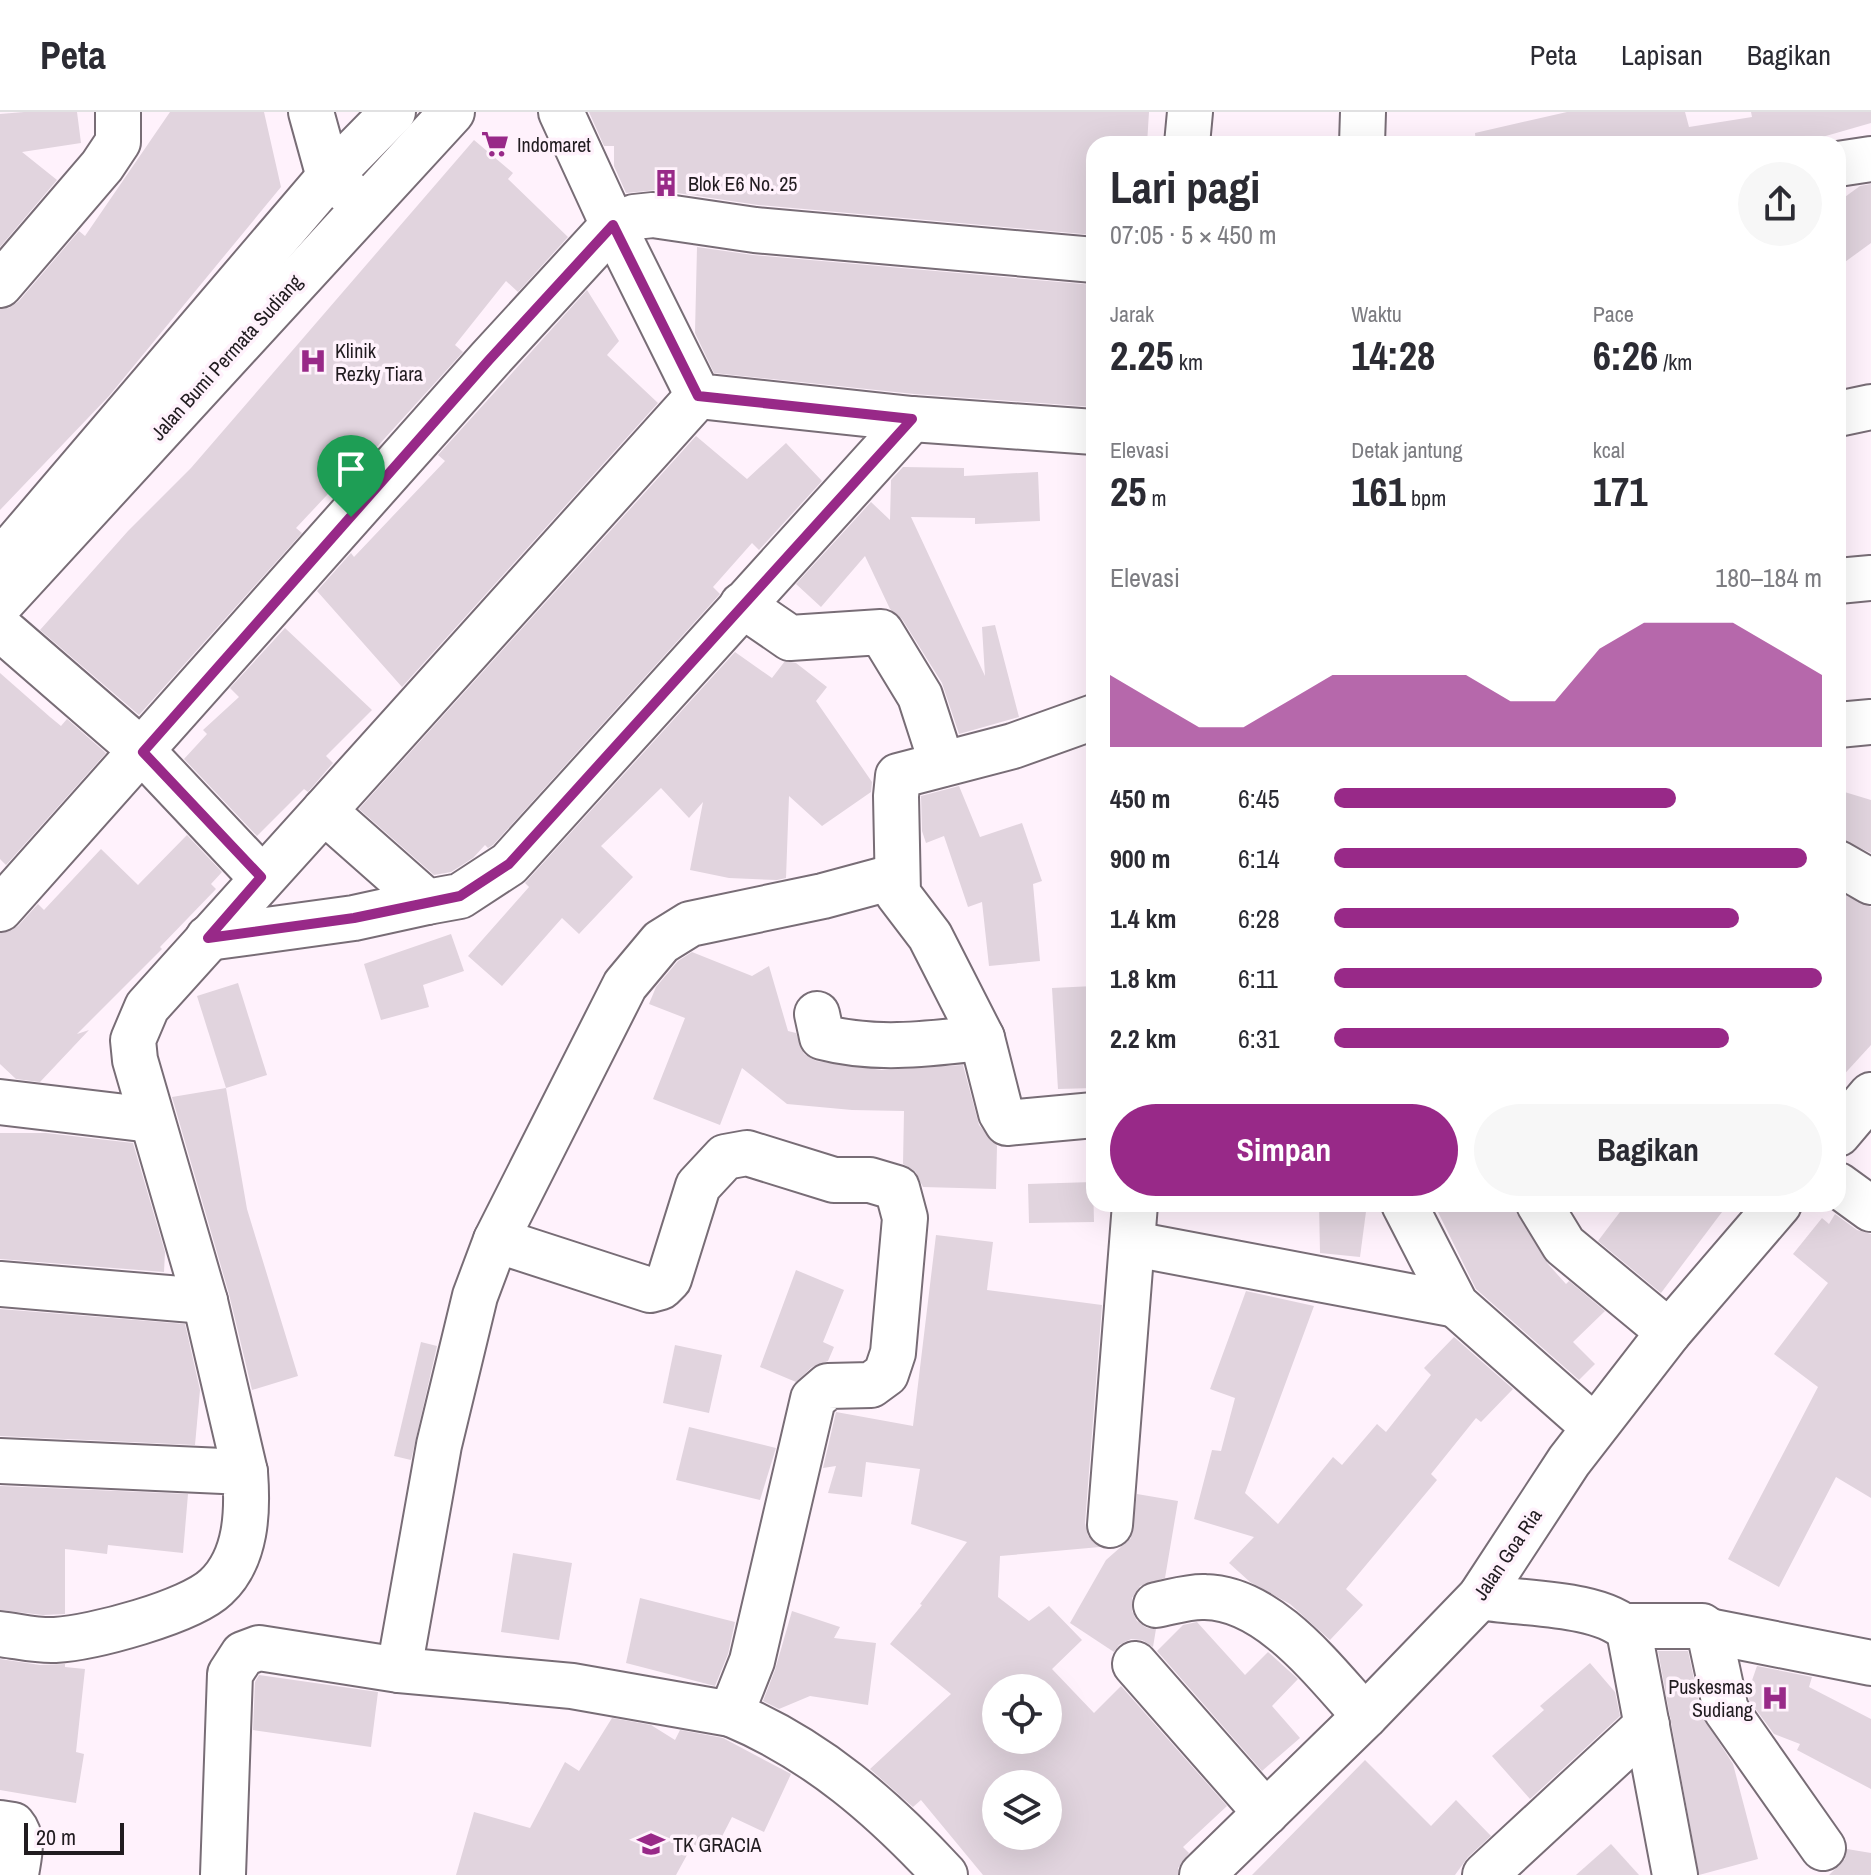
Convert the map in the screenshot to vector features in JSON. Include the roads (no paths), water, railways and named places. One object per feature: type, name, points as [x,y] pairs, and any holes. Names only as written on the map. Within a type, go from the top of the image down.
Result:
[{"type":"street","points":[[0,285],[102,166],[118,142],[118,112]]},
{"type":"street","points":[[311,112],[329,177],[365,205]]},
{"type":"street","name":"Jalan Bumi Permata Sudiang","points":[[0,562],[329,177],[393,112]]},
{"type":"street","name":"Jalan Bumi Permata Sudiang","points":[[0,604],[452,112]]},
{"type":"street","points":[[561,112],[698,396]]},
{"type":"street","points":[[1188,136],[1190,112]]},
{"type":"street","points":[[1362,136],[1363,112]]},
{"type":"street","points":[[1846,163],[1871,159]]},
{"type":"street","points":[[0,909],[613,225],[634,217],[653,215],[755,230],[1086,259]]},
{"type":"street","points":[[698,396],[912,419],[1086,431]]},
{"type":"street","points":[[0,1634],[53,1640],[103,1634],[200,1598],[216,1588],[230,1569],[242,1539],[248,1509],[245,1472],[205,1301],[151,1120],[133,1040],[147,1007],[261,877],[698,396]]},
{"type":"street","points":[[1846,412],[1871,407]]},
{"type":"street","points":[[208,938],[354,918],[460,896],[509,864],[912,419]]},
{"type":"street","points":[[1846,580],[1871,578]]},
{"type":"street","points":[[742,605],[790,638],[881,632],[920,696],[942,764]]},
{"type":"street","points":[[0,628],[143,752],[261,877]]},
{"type":"street","points":[[1086,720],[1013,746],[898,776],[897,876],[898,894],[930,936],[982,1038],[999,1107],[1007,1123],[1086,1116]]},
{"type":"street","points":[[1846,724],[1871,722]]},
{"type":"street","points":[[324,811],[427,902]]},
{"type":"street","points":[[1846,868],[1871,882]]},
{"type":"street","points":[[399,1670],[439,1445],[475,1296],[496,1240],[625,985],[661,942],[705,919],[767,909],[897,876]]},
{"type":"street","points":[[817,1014],[822,1037],[852,1044],[911,1046],[982,1038]]},
{"type":"street","points":[[1846,1125],[1871,1095]]},
{"type":"street","points":[[0,1102],[151,1120]]},
{"type":"street","points":[[496,1240],[650,1290],[661,1287],[669,1279],[698,1186],[725,1157],[747,1153],[834,1180],[870,1180],[897,1188],[905,1218],[893,1353],[886,1374],[874,1384],[828,1386],[813,1399],[752,1661],[731,1714]]},
{"type":"street","points":[[1846,1191],[1871,1209]]},
{"type":"street","points":[[1408,1212],[1456,1305],[1594,1427]]},
{"type":"street","points":[[1544,1212],[1564,1245],[1669,1332]]},
{"type":"street","name":"Jalan Goa Ria","points":[[1202,1875],[1365,1716],[1480,1597],[1594,1427],[1669,1332],[1772,1212]]},
{"type":"street","points":[[1110,1525],[1135,1224],[1456,1305]]},
{"type":"street","points":[[0,1284],[205,1301]]},
{"type":"street","points":[[0,1461],[245,1472]]},
{"type":"street","points":[[1156,1605],[1205,1597],[1233,1604],[1264,1618],[1292,1637],[1365,1716]]},
{"type":"street","points":[[1480,1597],[1584,1611],[1616,1619],[1629,1631],[1675,1875]]},
{"type":"street","points":[[1625,1626],[1702,1626],[1709,1631],[1871,1663]]},
{"type":"street","points":[[1709,1631],[1726,1710],[1823,1848]]},
{"type":"street","points":[[223,1875],[230,1674],[243,1654],[259,1648],[399,1670],[572,1686],[731,1714],[795,1746],[853,1785],[904,1830],[945,1875]]},
{"type":"street","points":[[1135,1664],[1266,1813]]},
{"type":"street","points":[[1485,1875],[1647,1725]]},
{"type":"street","points":[[0,1823],[13,1825],[18,1831],[20,1843],[16,1875]]},
{"type":"place","name":"Indomaret","points":[[495,144]]},
{"type":"place","name":"Blok E6 No. 25","points":[[666,183]]},
{"type":"place","name":"Klinik Rezky Tiara","points":[[313,361]]},
{"type":"place","name":"Puskesmas Sudiang","points":[[1775,1698]]},
{"type":"place","name":"TK GRACIA","points":[[651,1844]]}]
